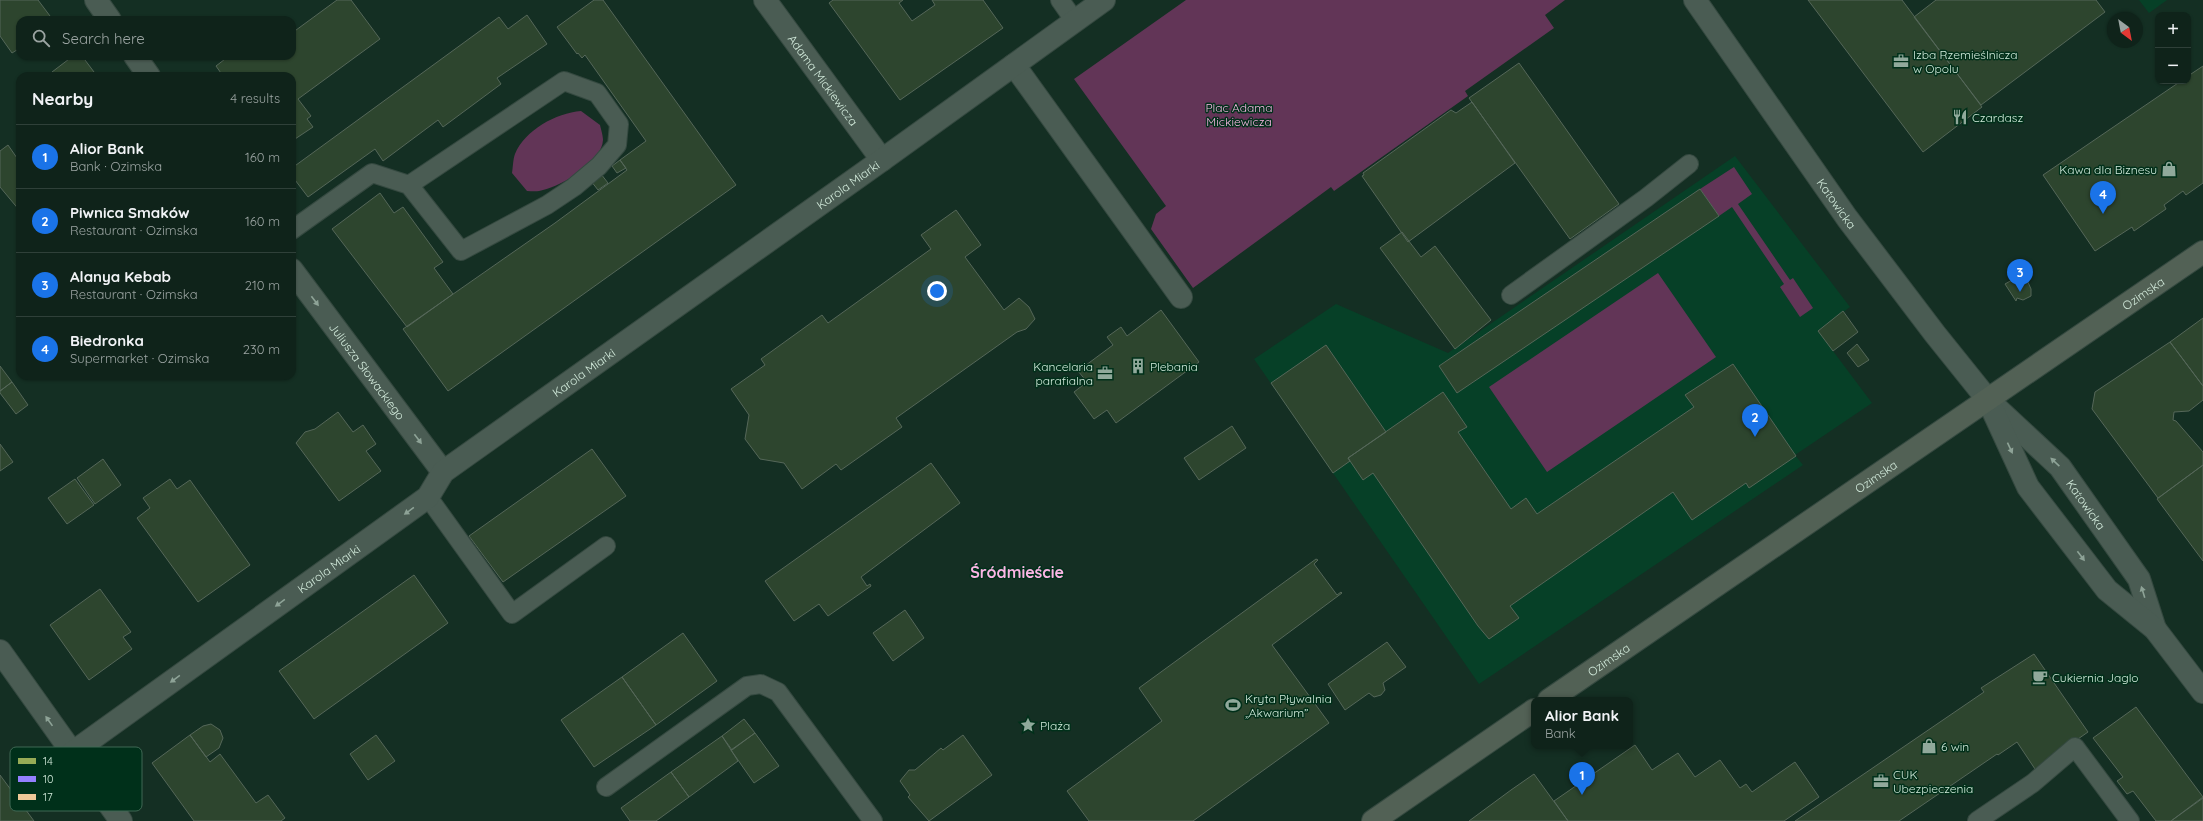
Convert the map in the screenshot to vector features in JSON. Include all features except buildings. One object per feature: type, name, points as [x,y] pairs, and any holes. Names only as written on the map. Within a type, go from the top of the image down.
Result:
[{"type":"main road","name":"Ozimska","points":[[1553,697],[2203,252]]},
{"type":"main road","points":[[1373,821],[1531,712]]},
{"type":"street","points":[[96,0],[107,16]]},
{"type":"street","name":"Adama Mickiewicza","points":[[765,0],[882,160]]},
{"type":"street","name":"Karola Miarki","points":[[80,747],[428,497],[443,472],[882,160],[1074,20],[1104,0]]},
{"type":"street","name":"Katowicka","points":[[1695,0],[1850,222],[1988,400],[2060,467],[2139,579],[2155,629]]},
{"type":"street","points":[[138,60],[146,72]]},
{"type":"street","points":[[1014,65],[1181,297]]},
{"type":"street","name":"Juliusza Słowackiego","points":[[296,275],[443,472]]},
{"type":"street","name":"Katowicka","points":[[1988,400],[2028,487],[2107,590],[2155,629],[2203,692]]},
{"type":"street","points":[[0,651],[68,747]]},
{"type":"street","points":[[114,811],[121,821]]},
{"type":"lane","points":[[1060,0],[1074,20]]},
{"type":"lane","points":[[296,227],[372,173],[410,185],[460,251],[547,204],[574,187],[599,166],[617,145],[618,124],[596,93],[564,81],[410,185]]},
{"type":"lane","points":[[1511,295],[1646,198],[1689,164]]},
{"type":"lane","points":[[428,497],[512,614],[606,546]]},
{"type":"lane","points":[[606,787],[747,686],[761,684],[778,692],[873,821]]},
{"type":"lane","points":[[1977,821],[2033,783],[2075,748],[2130,821]]},
{"type":"shaded area","points":[[2139,0],[2167,0],[2149,13]]},
{"type":"shaded area","points":[[1735,156],[1850,307],[1818,331],[1872,403],[1795,455],[1803,465],[1479,684],[1254,359],[1336,304],[1448,353]]},
{"type":"green space","name":"Plac Adama Mickiewicza","points":[[1186,0],[1565,0],[1545,15],[1554,28],[1465,91],[1468,96],[1334,191],[1331,187],[1193,288],[1151,229],[1156,214],[1166,206],[1074,79]]},
{"type":"green space","points":[[581,111],[600,125],[603,140],[596,157],[580,172],[560,184],[541,191],[527,191],[512,173],[514,156],[520,145],[526,137],[542,124],[571,112]]},
{"type":"green space","points":[[1734,167],[1752,194],[1738,204],[1790,280],[1793,278],[1813,308],[1800,317],[1780,287],[1784,284],[1732,207],[1719,216],[1700,189]]},
{"type":"green space","points":[[1658,273],[1716,357],[1547,472],[1489,387]]},
{"type":"place","name":"Izba Rzemieślnicza w Opolu","points":[[1901,61]]},
{"type":"place","name":"Czardasz","points":[[1960,117]]},
{"type":"place","name":"Kawa dla Biznesu","points":[[2169,169]]},
{"type":"place","name":"Biedronka","points":[[2103,214]]},
{"type":"place","name":"Alanya Kebab","points":[[2020,292]]},
{"type":"place","name":"Plebania","points":[[1138,366]]},
{"type":"place","name":"Kancelaria parafialna","points":[[1105,373]]},
{"type":"place","name":"Piwnica Smaków","points":[[1755,437]]},
{"type":"place","name":"Cukiernia Jaglo","points":[[2040,677]]},
{"type":"place","name":"Kryta Pływalnia „Akwarium”","points":[[1233,705]]},
{"type":"place","name":"Plaża","points":[[1028,725]]},
{"type":"place","name":"6 win","points":[[1929,746]]},
{"type":"place","name":"CUK Ubezpieczenia","points":[[1881,781]]},
{"type":"place","name":"Alior Bank","points":[[1582,795]]},
{"type":"district","name":"Śródmieście","points":[[1017,572]]}]
